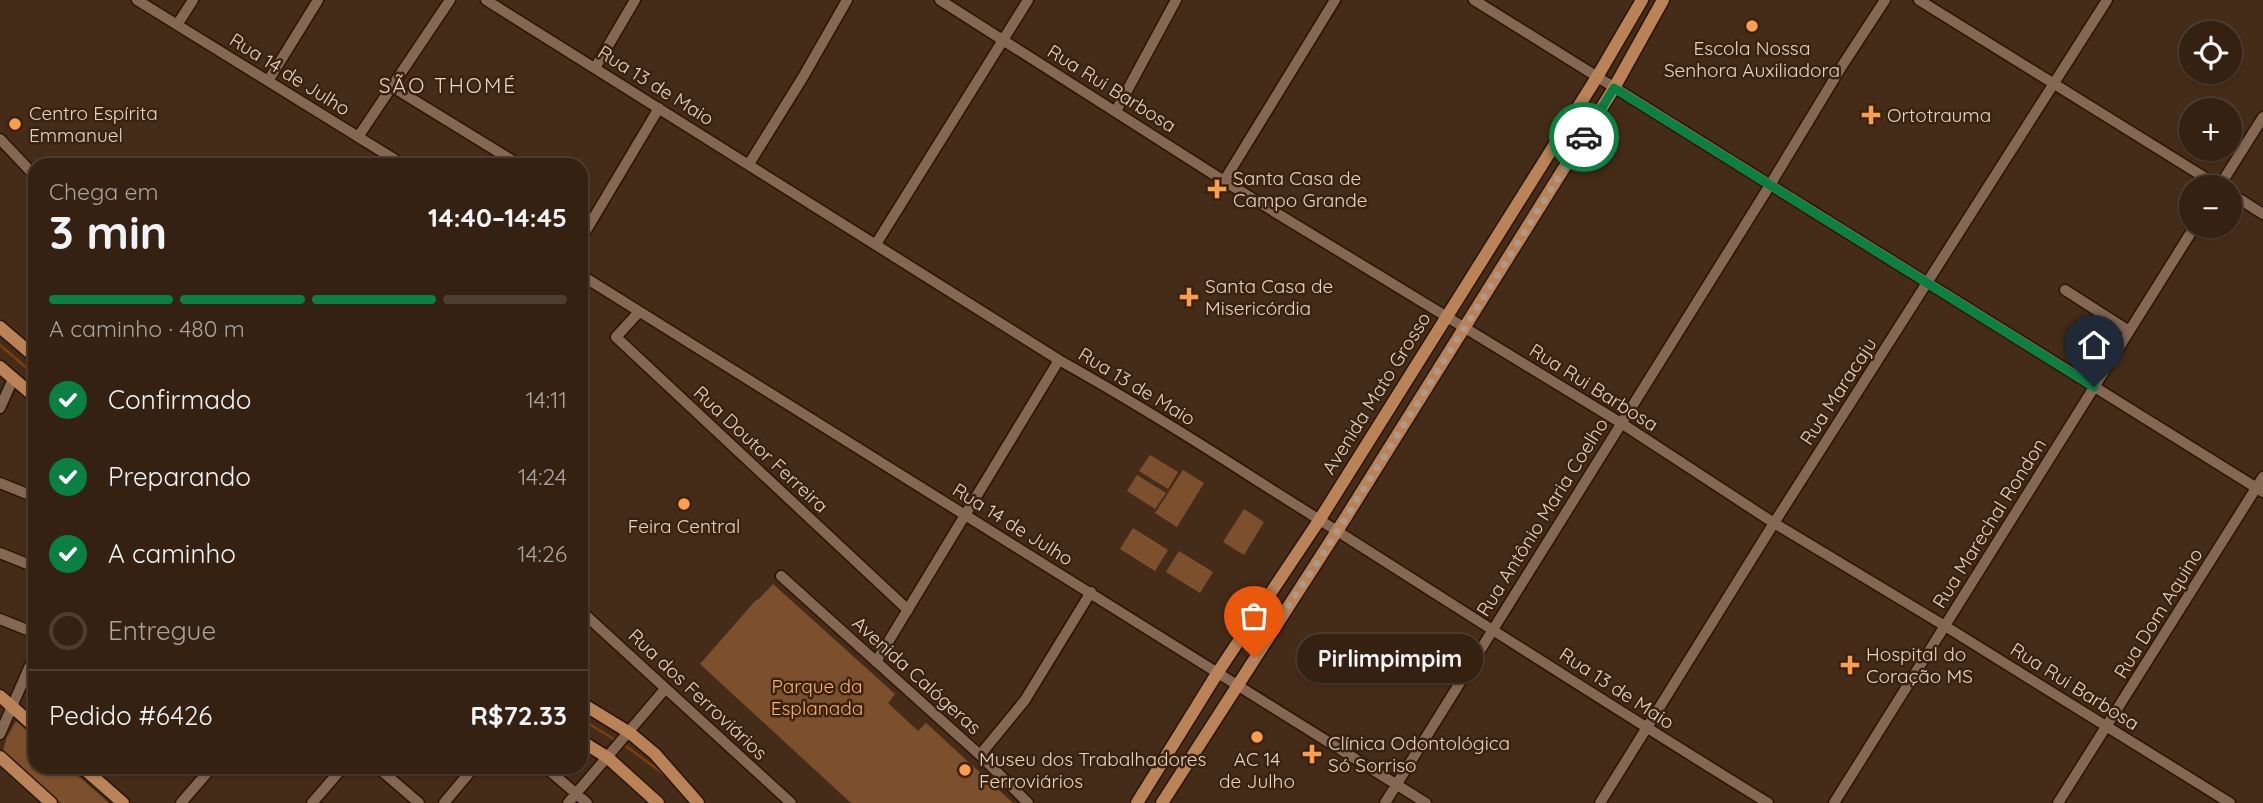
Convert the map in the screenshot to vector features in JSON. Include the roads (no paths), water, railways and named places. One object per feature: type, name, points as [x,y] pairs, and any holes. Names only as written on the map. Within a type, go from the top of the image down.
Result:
[{"type":"main road","name":"Avenida Mato Grosso","points":[[1137,803],[1218,672],[1321,519],[1597,77],[1642,0]]},
{"type":"main road","name":"Avenida Mato Grosso","points":[[1162,803],[1338,530],[1614,88],[1663,0]]},
{"type":"main road","points":[[0,327],[28,351]]},
{"type":"main road","points":[[0,368],[28,391]]},
{"type":"main road","points":[[0,696],[28,721]]},
{"type":"main road","points":[[588,708],[629,733],[655,754],[698,803]]},
{"type":"main road","points":[[588,745],[608,756],[658,803]]},
{"type":"main road","points":[[0,757],[51,803]]},
{"type":"main road","points":[[89,774],[122,803]]},
{"type":"street","name":"Rua 14 de Julho","points":[[139,0],[392,158]]},
{"type":"street","points":[[177,24],[192,0]]},
{"type":"street","points":[[268,81],[318,0]]},
{"type":"street","points":[[358,137],[450,0]]},
{"type":"street","name":"Rua 13 de Maio","points":[[486,0],[1059,360],[1112,389],[1321,519],[1768,803]]},
{"type":"street","points":[[595,68],[635,0]]},
{"type":"street","points":[[749,164],[847,0]]},
{"type":"street","name":"Rua Rui Barbosa","points":[[940,0],[1224,181],[1465,326],[1774,523],[1945,625],[2230,803]]},
{"type":"street","points":[[876,244],[1028,0]]},
{"type":"street","points":[[1116,111],[1177,0]]},
{"type":"street","points":[[1224,181],[1335,0]]},
{"type":"street","points":[[1474,0],[2260,490]]},
{"type":"street","name":"Rua Antônio Maria Coelho","points":[[1385,803],[1885,0]]},
{"type":"street","points":[[1919,0],[2201,175]]},
{"type":"street","name":"Rua Maracaju","points":[[1600,803],[1774,523],[2107,0]]},
{"type":"street","points":[[391,86],[508,158]]},
{"type":"street","points":[[588,227],[659,108]]},
{"type":"street","points":[[2227,175],[2263,117]]},
{"type":"street","points":[[0,139],[28,169]]},
{"type":"street","points":[[2242,201],[2263,214]]},
{"type":"street","name":"Rua Marechal Rondon","points":[[1834,803],[2187,238]]},
{"type":"street","name":"Rua 14 de Julho","points":[[588,279],[1426,803]]},
{"type":"street","points":[[2065,290],[2129,331]]},
{"type":"street","name":"Rua Doutor Ferreira","points":[[639,312],[616,337],[908,610]]},
{"type":"street","points":[[876,662],[1059,360]]},
{"type":"street","points":[[0,408],[13,379]]},
{"type":"street","name":"Rua Dom Aquino","points":[[2058,803],[2260,490],[2263,477]]},
{"type":"street","points":[[0,482],[28,494]]},
{"type":"street","points":[[0,553],[28,564]]},
{"type":"street","name":"Avenida Calógeras","points":[[780,576],[980,755],[1028,803]]},
{"type":"street","points":[[980,755],[1026,700],[1091,592]]},
{"type":"street","name":"Rua dos Ferroviários","points":[[588,617],[791,803]]},
{"type":"street","points":[[0,619],[28,631]]},
{"type":"street","points":[[0,734],[28,670]]},
{"type":"street","points":[[568,803],[665,689]]},
{"type":"street","points":[[181,803],[206,774]]},
{"type":"street","points":[[312,803],[337,774]]},
{"type":"street","points":[[385,774],[419,803]]},
{"type":"street","points":[[444,803],[468,774]]},
{"type":"street","points":[[553,774],[587,803]]},
{"type":"waterway","points":[[0,345],[28,369]]},
{"type":"waterway","points":[[588,723],[617,741]]},
{"type":"waterway","points":[[623,744],[665,775]]},
{"type":"place","name":"Escola Nossa Senhora Auxiliadora","points":[[1752,26]]},
{"type":"place","name":"Ortotrauma","points":[[1871,115]]},
{"type":"place","name":"Centro Espírita Emmanuel","points":[[15,124]]},
{"type":"place","name":"Santa Casa de Campo Grande","points":[[1217,189]]},
{"type":"place","name":"Santa Casa de Misericórdia","points":[[1189,297]]},
{"type":"place","name":"Feira Central","points":[[684,504]]},
{"type":"place","name":"Pirlimpimpim","points":[[1254,658]]},
{"type":"place","name":"Hospital do Coração MS","points":[[1850,665]]},
{"type":"place","name":"AC 14 de Julho","points":[[1257,737]]},
{"type":"place","name":"Clínica Odontológica Só Sorriso","points":[[1312,754]]},
{"type":"place","name":"Museu dos Trabalhadores Ferroviários","points":[[965,770]]},
{"type":"district","name":"SÃO THOMÉ","points":[[448,85]]},
{"type":"park label","name":"Parque da Esplanada","points":[[817,697]]}]
